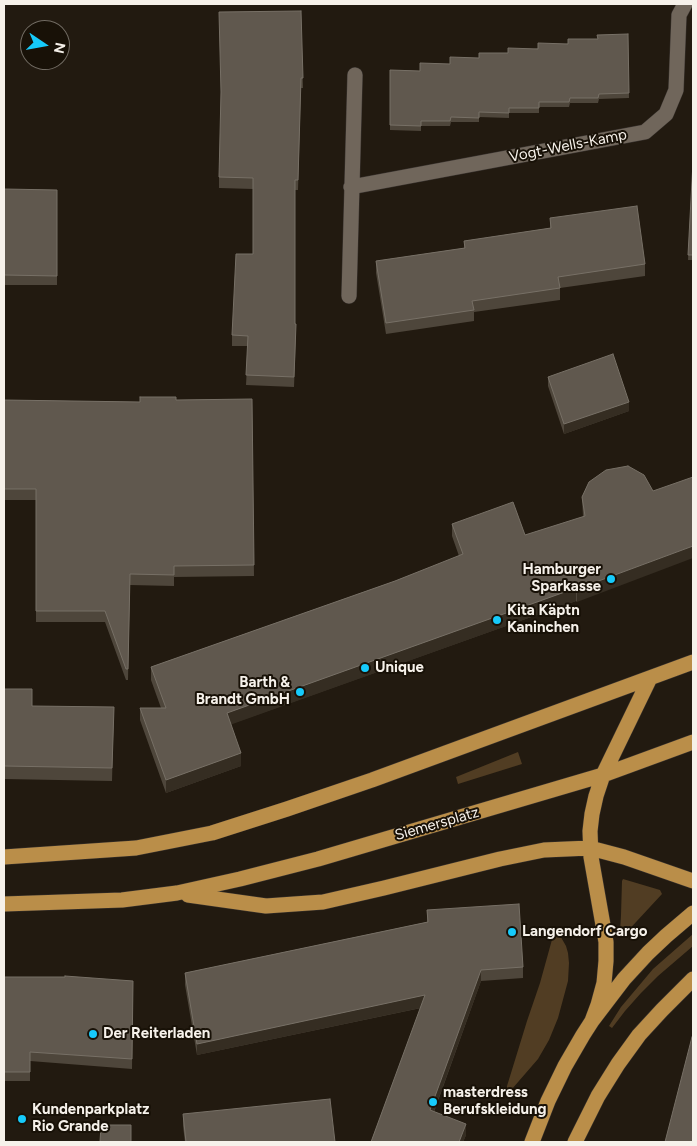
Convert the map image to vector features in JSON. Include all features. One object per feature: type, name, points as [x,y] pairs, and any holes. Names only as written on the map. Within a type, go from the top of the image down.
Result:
[{"type":"main road","points":[[4,857],[136,848],[212,833],[288,810],[693,662]]},
{"type":"main road","points":[[592,1021],[604,983],[606,942],[590,848],[592,814],[603,775],[650,678]]},
{"type":"main road","name":"Siemersplatz","points":[[177,893],[318,859],[603,775],[693,742]]},
{"type":"main road","points":[[4,904],[122,900],[177,893],[266,906],[323,902],[544,850],[590,848],[693,880]]},
{"type":"main road","points":[[532,1142],[548,1100],[565,1066],[592,1021],[624,979],[666,936],[693,913]]},
{"type":"main road","points":[[575,1142],[598,1096],[618,1064],[639,1035],[693,979]]},
{"type":"street","name":"Vogt-Wells-Kamp","points":[[351,187],[645,132],[666,114],[676,90],[679,15],[685,4]]},
{"type":"street","points":[[349,296],[355,75]]},
{"type":"shaded area","points":[[518,752],[522,764],[458,784],[456,777]]},
{"type":"shaded area","points":[[623,879],[660,890],[662,894],[622,936],[620,933]]},
{"type":"shaded area","points":[[556,931],[566,946],[569,963],[568,981],[558,1018],[549,1040],[538,1059],[512,1089],[509,1090],[507,1086]]},
{"type":"shaded area","points":[[693,934],[693,946],[641,993],[612,1028],[609,1026],[621,1007],[653,969]]},
{"type":"building","points":[[301,11],[303,78],[301,78],[298,180],[295,180],[296,324],[294,377],[246,375],[248,336],[232,335],[236,254],[253,254],[253,178],[219,177],[221,92],[219,12]]},
{"type":"building","points":[[628,34],[629,93],[599,94],[598,98],[570,98],[569,102],[539,102],[539,108],[509,108],[509,113],[479,112],[479,118],[451,117],[450,121],[421,121],[421,126],[390,125],[390,70],[420,71],[420,63],[450,64],[450,57],[479,58],[479,53],[508,53],[508,48],[538,49],[538,43],[568,44],[568,39],[598,39],[597,35]]},
{"type":"building","points":[[693,162],[693,255],[688,255]]},
{"type":"building","points":[[4,189],[57,190],[57,276],[4,275]]},
{"type":"building","points":[[637,206],[645,264],[558,277],[560,288],[472,301],[474,310],[386,323],[376,261],[465,248],[464,241],[551,228],[550,218]]},
{"type":"building","points":[[613,354],[629,402],[564,424],[548,377]]},
{"type":"building","points":[[140,397],[176,397],[176,400],[252,399],[254,565],[174,566],[174,575],[130,574],[128,669],[126,669],[105,611],[36,611],[36,489],[4,489],[4,400],[140,402]]},
{"type":"building","points":[[628,466],[644,475],[653,491],[693,477],[693,546],[227,713],[241,753],[166,780],[140,708],[166,708],[151,667],[395,581],[463,554],[452,524],[513,502],[525,535],[585,516],[582,497],[589,482],[606,470]]},
{"type":"building","points":[[4,689],[32,689],[32,706],[114,707],[112,768],[4,766]]},
{"type":"building","points":[[519,904],[523,967],[481,970],[430,1110],[466,1124],[459,1142],[371,1142],[425,995],[197,1044],[185,973],[428,922],[427,910]]},
{"type":"building","points":[[65,976],[133,981],[132,1059],[30,1052],[30,1072],[4,1072],[4,977]]},
{"type":"building","points":[[692,1037],[693,1142],[665,1142]]},
{"type":"building","points":[[330,1099],[335,1142],[186,1142],[183,1114]]},
{"type":"building","points":[[101,1125],[131,1125],[131,1142],[100,1142]]},
{"type":"place","name":"Hamburger Sparkasse","points":[[611,579]]},
{"type":"place","name":"Kita Käptn Kaninchen","points":[[497,620]]},
{"type":"place","name":"Unique","points":[[365,668]]},
{"type":"place","name":"Barth & Brandt GmbH","points":[[300,692]]},
{"type":"place","name":"Langendorf Cargo","points":[[512,932]]},
{"type":"place","name":"Der Reiterladen","points":[[93,1034]]},
{"type":"place","name":"masterdress Berufskleidung","points":[[433,1102]]},
{"type":"place","name":"Kundenparkplatz Rio Grande","points":[[22,1119]]}]
